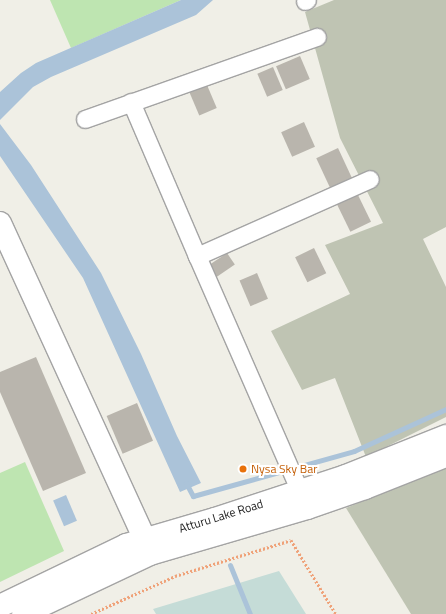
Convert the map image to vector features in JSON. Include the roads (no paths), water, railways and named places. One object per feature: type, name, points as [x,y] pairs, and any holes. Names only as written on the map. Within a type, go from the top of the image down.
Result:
[{"type":"street","points":[[86,119],[317,36]]},
{"type":"street","points":[[131,102],[303,500]]},
{"type":"street","points":[[197,256],[370,179]]},
{"type":"street","points":[[0,223],[145,539]]},
{"type":"street","name":"Atturu Lake Road","points":[[23,614],[150,554],[303,500],[346,476],[446,436]]},
{"type":"street","name":"Atturu Lake Road","points":[[0,606],[126,545],[303,500],[365,488],[446,456]]},
{"type":"waterway","points":[[186,483],[193,496],[354,451],[446,409]]},
{"type":"waterway","points":[[230,565],[250,614]]},
{"type":"place","name":"Nysa Sky Bar","points":[[243,469]]}]
